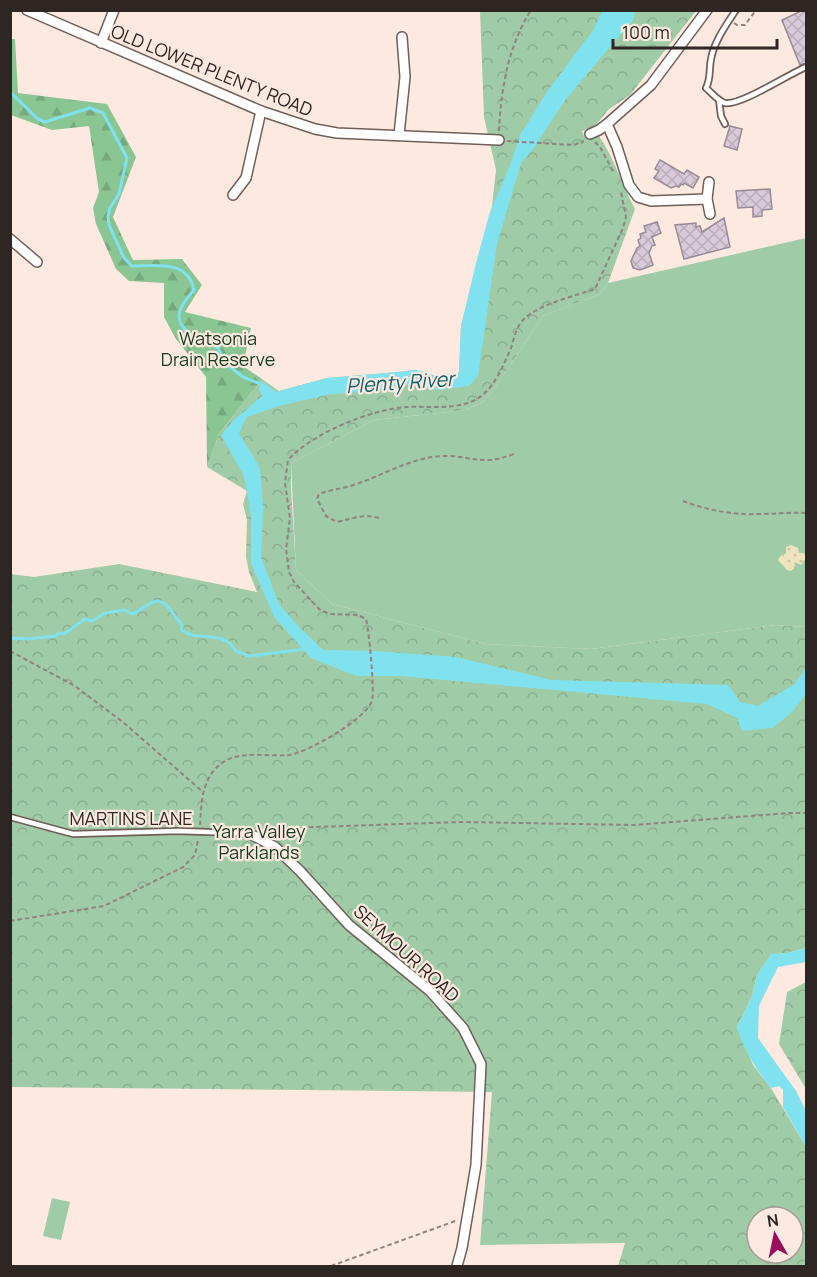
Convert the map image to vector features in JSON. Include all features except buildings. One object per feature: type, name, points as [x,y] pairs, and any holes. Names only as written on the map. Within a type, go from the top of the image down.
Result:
[{"type":"street","name":"OLD LOWER PLENTY ROAD","points":[[27,10],[261,111],[315,129],[336,133],[499,140]]},
{"type":"street","points":[[100,43],[114,10]]},
{"type":"street","points":[[590,134],[607,124],[651,85],[707,10]]},
{"type":"street","points":[[399,135],[405,77],[402,37]]},
{"type":"street","points":[[233,195],[246,178],[261,111]]},
{"type":"street","points":[[607,124],[629,185],[638,196],[651,201],[707,199]]},
{"type":"street","points":[[709,182],[707,199],[710,214]]},
{"type":"street","points":[[10,239],[37,262]]},
{"type":"street","name":"SEYMOUR ROAD","points":[[254,836],[275,847],[349,925],[430,991],[464,1028],[481,1064],[476,1165],[457,1266]]},
{"type":"lane","points":[[736,10],[711,56],[709,82],[706,88],[719,100],[726,103],[743,100],[807,67]]},
{"type":"lane","points":[[719,100],[721,116],[725,124]]},
{"type":"lane","name":"MARTINS LANE","points":[[10,817],[73,834],[200,831],[254,836]]},
{"type":"path","points":[[531,10],[517,36],[507,68],[502,93],[499,140],[574,145],[591,138],[600,147],[614,174]]},
{"type":"path","points":[[729,20],[737,25],[745,25],[756,10]]},
{"type":"path","points":[[10,921],[104,906],[183,867],[195,855],[200,831],[203,792],[219,765],[233,757],[300,753],[354,721],[363,713],[373,699],[367,623],[363,616],[330,614],[319,609],[294,582],[289,572],[286,549],[290,518],[285,483],[288,460],[305,446],[365,415],[404,408],[455,406],[481,396],[501,370],[516,330],[523,320],[543,308],[595,289],[626,217],[621,191]]},
{"type":"path","points":[[379,518],[369,515],[337,522],[326,516],[317,499],[319,494],[327,491],[349,487],[396,466],[427,458],[443,456],[491,461],[514,454]]},
{"type":"path","points":[[683,501],[714,510],[741,514],[807,513]]},
{"type":"path","points":[[10,651],[75,686],[124,723],[203,792]]},
{"type":"path","points":[[254,836],[267,830],[313,826],[509,821],[634,825],[807,813]]},
{"type":"path","points":[[331,1266],[468,1216]]},
{"type":"green space","name":"Yarra Valley Parklands","points":[[480,11],[696,11],[630,95],[608,110],[596,125],[582,131],[585,138],[599,136],[635,209],[608,283],[600,294],[543,316],[484,401],[466,410],[374,420],[291,463],[296,570],[332,604],[486,644],[591,649],[776,625],[806,627],[806,948],[771,955],[757,975],[752,996],[737,1027],[753,1065],[771,1088],[806,1147],[806,1266],[618,1266],[625,1243],[480,1245],[492,1092],[11,1087],[11,574],[34,577],[119,564],[257,592],[246,557],[247,520],[243,504],[247,491],[207,467],[219,434],[262,379],[279,391],[327,378],[416,370],[450,380],[459,372],[461,326],[492,206],[496,170],[484,117]]},
{"type":"green space","name":"Watsonia Drain Reserve","points":[[10,39],[15,39],[18,93],[107,104],[136,157],[113,217],[133,260],[182,259],[202,285],[185,312],[251,328],[243,366],[262,379],[219,434],[207,467],[206,377],[176,339],[164,317],[164,283],[129,281],[116,269],[96,224],[93,208],[99,192],[89,126],[52,130],[11,115]]},
{"type":"green space","points":[[806,238],[806,627],[776,625],[591,649],[486,644],[332,604],[296,570],[291,463],[374,420],[466,410],[484,401],[543,316],[600,294],[608,283]]},
{"type":"green space","points":[[806,982],[806,1089],[779,1044],[787,992]]},
{"type":"green space","points":[[52,1198],[70,1202],[61,1240],[43,1236]]},
{"type":"sand","points":[[791,545],[798,548],[799,553],[804,553],[806,558],[801,565],[794,562],[796,567],[791,571],[787,570],[778,560],[782,554],[786,554],[786,547]]},
{"type":"water","name":"Plenty River","points":[[602,11],[635,11],[633,20],[566,99],[534,148],[521,163],[497,244],[478,376],[469,386],[439,390],[403,384],[370,391],[326,395],[279,406],[247,417],[239,433],[260,468],[263,508],[261,557],[279,604],[323,650],[376,651],[455,657],[552,680],[728,685],[740,702],[758,706],[795,684],[806,668],[806,694],[793,711],[773,728],[742,731],[737,718],[707,704],[401,676],[356,676],[311,658],[274,617],[251,563],[251,515],[244,476],[221,435],[234,420],[262,396],[259,388],[263,382],[276,392],[327,378],[416,370],[450,380],[459,372],[461,326],[476,263],[489,215],[520,135],[547,92],[594,29]]},
{"type":"water","points":[[806,948],[806,962],[778,967],[759,1006],[758,1038],[796,1091],[806,1111],[806,1147],[783,1107],[783,1090],[779,1086],[771,1088],[760,1074],[747,1052],[737,1027],[752,996],[757,975],[771,954]]},
{"type":"waterway","points":[[10,50],[10,77]]},
{"type":"waterway","points":[[10,92],[38,119],[45,122],[90,108],[103,113],[127,158],[119,194],[108,216],[109,225],[124,258],[132,266],[169,266],[185,273],[191,280],[194,290],[181,308],[179,316],[185,330],[194,336],[203,337],[218,348],[226,364],[243,377],[263,385]]},
{"type":"waterway","points":[[10,638],[56,636],[58,633],[64,634],[85,619],[92,621],[105,613],[125,610],[132,614],[154,601],[159,601],[172,611],[182,625],[182,630],[188,634],[224,640],[236,651],[249,656],[306,649]]}]
